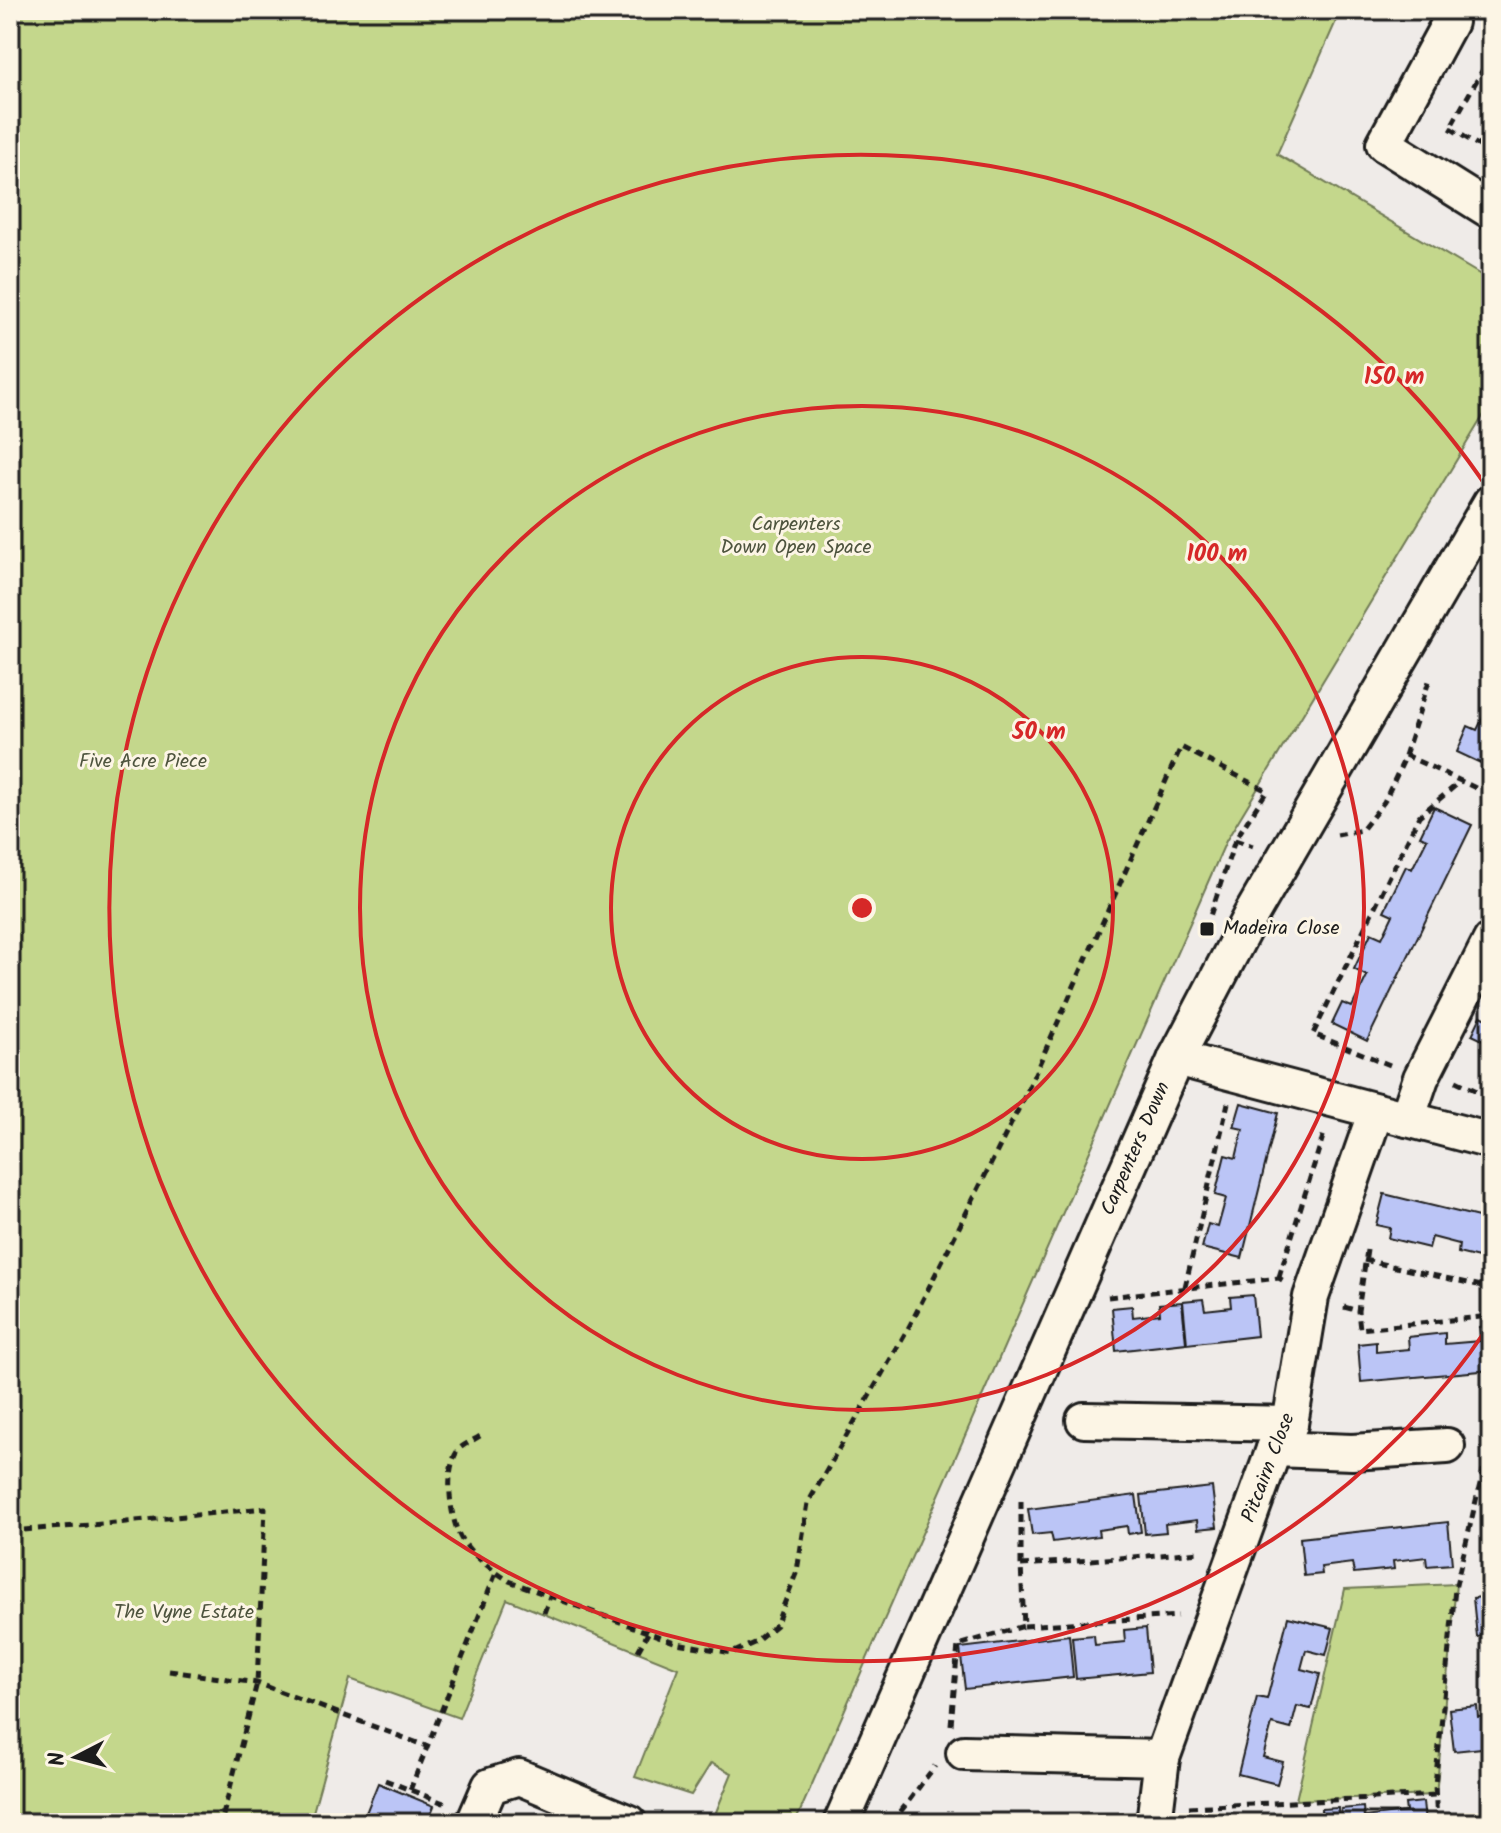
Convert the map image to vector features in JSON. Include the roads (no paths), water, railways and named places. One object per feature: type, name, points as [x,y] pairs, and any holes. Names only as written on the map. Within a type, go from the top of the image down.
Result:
[{"type":"street","points":[[1450,22],[1384,144],[1491,211]]},
{"type":"street","name":"Carpenters Down","points":[[841,1823],[1176,1058],[1251,915],[1491,502]]},
{"type":"street","name":"Pitcairn Close","points":[[1154,1814],[1162,1758],[1282,1436],[1311,1297],[1392,1115],[1421,1078],[1491,940]]},
{"type":"street","points":[[1176,1058],[1491,1141]]},
{"type":"street","points":[[1084,1420],[1282,1436],[1352,1452],[1447,1446]]},
{"type":"street","points":[[951,1749],[1162,1758]]},
{"type":"street","points":[[475,1820],[490,1786],[519,1777],[629,1823]]},
{"type":"place","name":"Madeira Close","points":[[1207,929]]},
{"type":"park label","name":"Carpenters Down Open Space","points":[[796,536]]},
{"type":"park label","name":"Five Acre Piece","points":[[143,762]]},
{"type":"park label","name":"The Vyne Estate","points":[[184,1613]]}]
